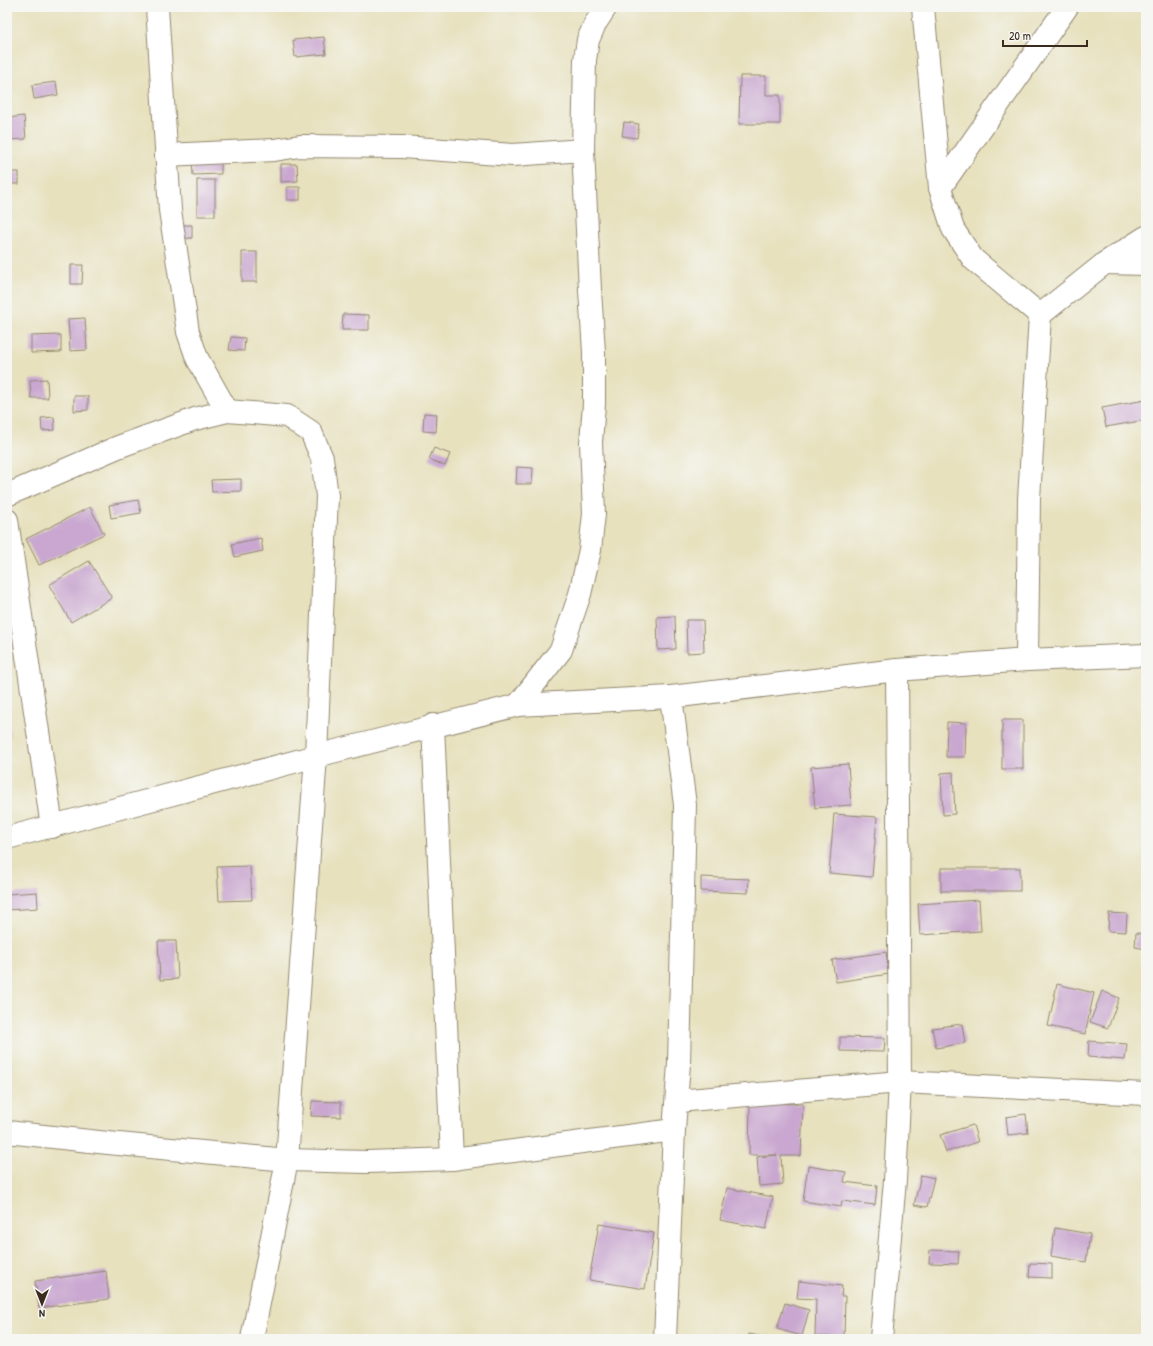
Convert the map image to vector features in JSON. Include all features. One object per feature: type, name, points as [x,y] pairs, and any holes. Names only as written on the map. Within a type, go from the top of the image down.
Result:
[{"type":"street","points":[[157,7],[166,155],[174,244],[188,332],[197,358],[227,411]]},
{"type":"street","points":[[518,705],[562,650],[580,594],[590,550],[594,514],[591,442],[594,404],[594,352],[583,150],[585,60],[588,40],[594,24],[606,7]]},
{"type":"street","points":[[923,7],[940,188],[953,229],[973,259],[1040,315]]},
{"type":"street","points":[[940,188],[1067,7]]},
{"type":"street","points":[[166,155],[274,150],[300,146],[402,147],[513,155],[583,150]]},
{"type":"street","points":[[1027,660],[1029,499],[1040,315],[1105,263],[1146,237]]},
{"type":"street","points":[[1105,263],[1146,264]]},
{"type":"street","points":[[7,495],[118,447],[196,419],[227,411],[286,416],[311,432],[322,458],[327,496],[316,756],[286,1160],[252,1339]]},
{"type":"street","points":[[7,520],[52,827]]},
{"type":"street","points":[[7,838],[316,756],[518,705],[671,697],[897,670],[1027,660],[1146,654]]},
{"type":"street","points":[[881,1339],[895,1180],[900,1082],[897,670]]},
{"type":"street","points":[[665,1339],[674,1130],[679,1064],[685,805],[671,697]]},
{"type":"street","points":[[433,726],[452,1159]]},
{"type":"street","points":[[677,1101],[900,1082],[1146,1094]]},
{"type":"street","points":[[7,1132],[286,1160],[367,1162],[452,1159],[674,1130]]},
{"type":"building","points":[[324,37],[326,54],[295,57],[293,40]]},
{"type":"building","points":[[740,76],[766,76],[766,95],[780,95],[780,124],[739,124]]},
{"type":"building","points":[[56,82],[58,95],[34,99],[32,85]]},
{"type":"building","points":[[7,86],[9,86],[11,102],[7,102]]},
{"type":"building","points":[[24,116],[26,139],[7,140],[7,118]]},
{"type":"building","points":[[624,122],[639,124],[637,138],[622,136]]},
{"type":"building","points":[[192,160],[221,160],[221,174],[193,175]]},
{"type":"building","points":[[281,164],[297,164],[298,181],[281,182]]},
{"type":"building","points":[[7,172],[19,172],[19,184],[7,184]]},
{"type":"building","points":[[197,180],[215,180],[215,216],[197,216]]},
{"type":"building","points":[[287,187],[300,187],[300,200],[287,200]]},
{"type":"building","points":[[174,225],[192,225],[192,238],[174,239]]},
{"type":"building","points":[[242,252],[257,252],[257,282],[242,282]]},
{"type":"building","points":[[71,265],[83,265],[82,284],[71,284]]},
{"type":"building","points":[[343,314],[369,315],[369,330],[342,330]]},
{"type":"building","points":[[85,318],[87,350],[70,351],[68,319]]},
{"type":"building","points":[[61,335],[61,352],[31,353],[31,336]]},
{"type":"building","points":[[231,337],[245,338],[244,351],[229,350]]},
{"type":"building","points":[[47,379],[48,398],[31,398],[30,380]]},
{"type":"building","points":[[74,396],[88,396],[88,410],[74,411]]},
{"type":"building","points":[[1145,400],[1146,420],[1106,427],[1102,408]]},
{"type":"building","points":[[424,413],[437,414],[436,432],[423,431]]},
{"type":"building","points":[[54,417],[55,430],[42,431],[41,418]]},
{"type":"building","points":[[434,448],[450,454],[445,466],[429,459]]},
{"type":"building","points":[[517,467],[533,468],[532,484],[516,484]]},
{"type":"building","points":[[241,479],[241,491],[212,492],[211,480]]},
{"type":"building","points":[[138,500],[141,513],[111,518],[109,505]]},
{"type":"building","points":[[90,507],[104,534],[39,565],[26,539]]},
{"type":"building","points":[[261,538],[263,551],[235,557],[232,544]]},
{"type":"building","points":[[89,561],[112,598],[71,622],[49,585]]},
{"type":"building","points":[[675,616],[676,649],[658,650],[657,617]]},
{"type":"building","points":[[686,620],[703,620],[704,652],[687,653]]},
{"type":"building","points":[[8,719],[10,738],[7,738]]},
{"type":"building","points":[[1002,720],[1023,720],[1023,769],[1002,769]]},
{"type":"building","points":[[947,722],[966,723],[965,757],[946,757]]},
{"type":"building","points":[[848,764],[851,805],[815,808],[811,767]]},
{"type":"building","points":[[953,772],[955,814],[943,815],[941,773]]},
{"type":"building","points":[[834,814],[877,817],[872,877],[829,873]]},
{"type":"building","points":[[250,866],[252,900],[219,901],[217,867]]},
{"type":"building","points":[[941,868],[1020,868],[1020,891],[941,891]]},
{"type":"building","points":[[701,877],[749,879],[748,893],[701,891]]},
{"type":"building","points":[[37,892],[38,908],[7,910],[7,894]]},
{"type":"building","points":[[979,900],[981,931],[920,935],[918,904]]},
{"type":"building","points":[[1109,913],[1127,914],[1126,932],[1108,931]]},
{"type":"building","points":[[1136,933],[1146,934],[1146,949],[1135,947]]},
{"type":"building","points":[[158,941],[176,941],[178,979],[160,980]]},
{"type":"building","points":[[886,952],[889,974],[836,982],[832,960]]},
{"type":"building","points":[[1057,984],[1094,993],[1085,1034],[1048,1026]]},
{"type":"building","points":[[1102,991],[1119,998],[1108,1028],[1090,1022]]},
{"type":"building","points":[[962,1024],[965,1043],[936,1048],[932,1028]]},
{"type":"building","points":[[840,1037],[885,1038],[884,1052],[840,1051]]},
{"type":"building","points":[[1089,1041],[1127,1044],[1125,1060],[1088,1057]]},
{"type":"building","points":[[312,1101],[341,1102],[341,1117],[311,1116]]},
{"type":"building","points":[[750,1103],[803,1104],[801,1156],[781,1156],[783,1184],[759,1186],[757,1157],[777,1155],[749,1155]]},
{"type":"building","points":[[1026,1114],[1028,1133],[1008,1135],[1006,1117]]},
{"type":"building","points":[[973,1125],[978,1142],[946,1152],[940,1135]]},
{"type":"building","points":[[808,1166],[846,1172],[844,1182],[877,1186],[875,1205],[842,1201],[841,1207],[803,1201]]},
{"type":"building","points":[[921,1175],[934,1178],[927,1207],[914,1205]]},
{"type":"building","points":[[727,1188],[773,1197],[766,1229],[720,1220]]},
{"type":"building","points":[[599,1224],[654,1233],[645,1289],[589,1280]]},
{"type":"building","points":[[1055,1228],[1090,1234],[1086,1262],[1051,1256]]},
{"type":"building","points":[[930,1250],[959,1251],[958,1264],[929,1263]]},
{"type":"building","points":[[1030,1263],[1052,1264],[1052,1278],[1029,1277]]},
{"type":"building","points":[[106,1271],[109,1299],[39,1308],[35,1281]]},
{"type":"building","points":[[799,1281],[842,1286],[841,1296],[845,1296],[844,1338],[815,1336],[816,1299],[797,1298]]},
{"type":"building","points":[[785,1303],[809,1310],[802,1336],[777,1329]]},
{"type":"building","points":[[749,1334],[769,1338],[769,1339],[748,1339]]}]
